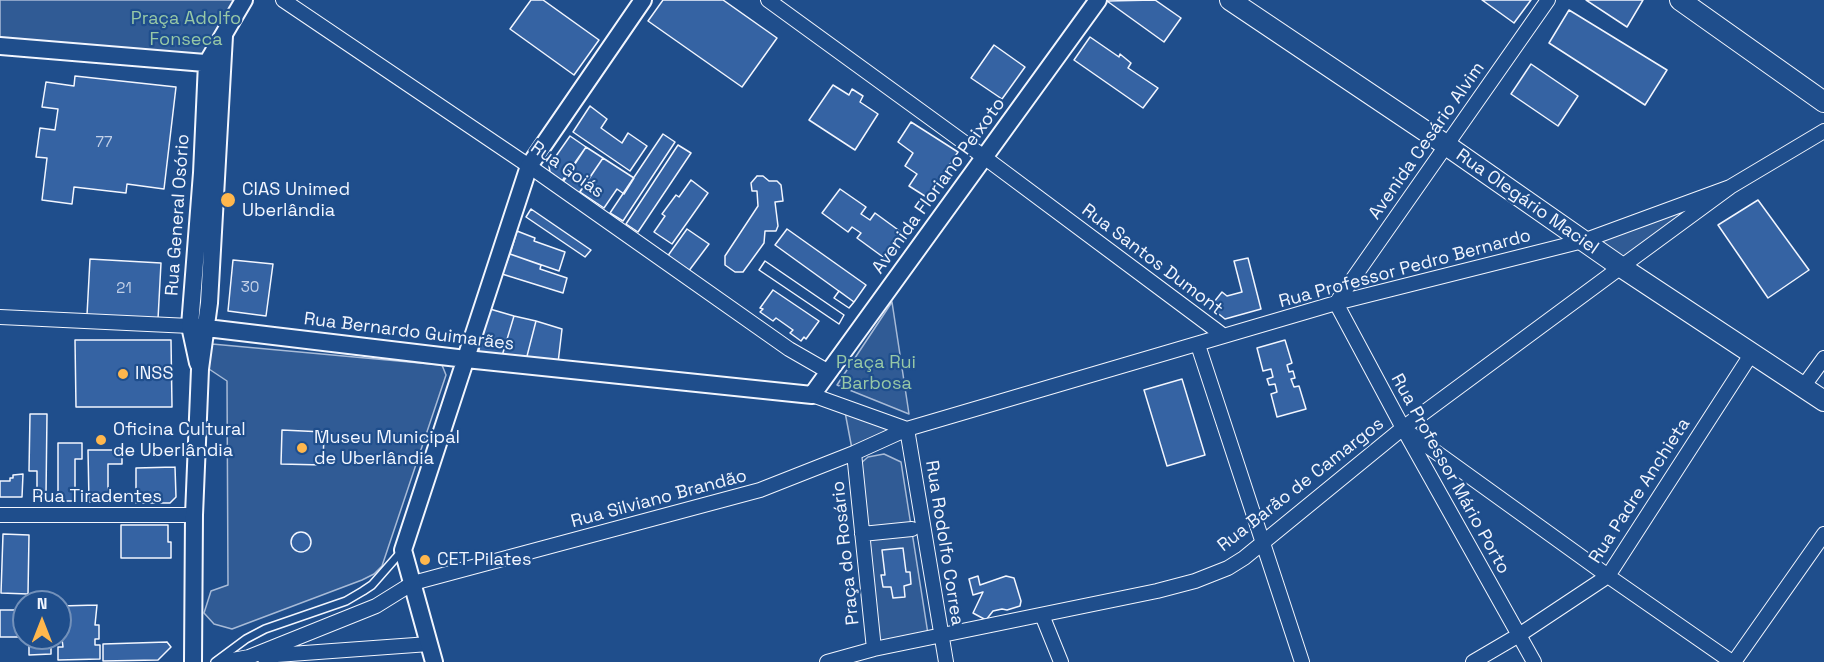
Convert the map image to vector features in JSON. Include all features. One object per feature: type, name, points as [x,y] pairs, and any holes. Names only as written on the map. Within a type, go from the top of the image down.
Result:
[{"type":"main road","name":"Rua Olegário Maciel","points":[[1230,0],[1583,242],[1824,401]]},
{"type":"main road","points":[[1680,0],[1824,102]]},
{"type":"street","points":[[0,46],[215,64],[224,36],[244,0]]},
{"type":"street","name":"Rua Goiás","points":[[283,0],[529,166],[789,349],[829,372]]},
{"type":"street","points":[[434,662],[403,550],[529,166],[643,0]]},
{"type":"street","name":"Rua Santos Dumont","points":[[768,0],[1224,336]]},
{"type":"street","name":"Avenida Floriano Peixoto","points":[[812,395],[1098,0]]},
{"type":"street","name":"Avenida Cesário Alvim","points":[[1336,303],[1548,0]]},
{"type":"street","name":"Rua General Osório","points":[[200,369],[190,326],[202,173],[215,64]]},
{"type":"street","name":"Rua General Osório","points":[[194,662],[194,515],[200,369],[207,328],[215,64]]},
{"type":"street","points":[[1730,187],[1824,131]]},
{"type":"street","name":"Rua Professor Pedro Bernardo","points":[[1224,336],[1336,303],[1583,242],[1730,187]]},
{"type":"street","name":"Rua Barão de Camargos","points":[[826,662],[874,649],[1157,591],[1195,581],[1228,568],[1244,558],[1403,428],[1730,187]]},
{"type":"street","name":"Rua Professor Mário Porto","points":[[1336,303],[1534,662]]},
{"type":"street","name":"Rua Bernardo Guimarães","points":[[0,317],[190,326],[466,359],[812,395]]},
{"type":"street","name":"Rua Santos Dumont","points":[[1198,345],[1224,336]]},
{"type":"street","points":[[812,395],[907,429],[1198,345],[1302,662]]},
{"type":"street","name":"Rua Padre Anchieta","points":[[1473,662],[1519,635],[1608,576],[1752,353]]},
{"type":"street","points":[[1803,387],[1824,358]]},
{"type":"street","points":[[1403,428],[1608,576],[1733,662],[1824,534]]},
{"type":"street","name":"Rua Silviano Brandão","points":[[249,657],[376,606],[413,583],[760,490],[854,453],[907,429]]},
{"type":"street","name":"Rua Rodolfo Correa","points":[[907,429],[946,662]]},
{"type":"street","name":"Praça do Rosário","points":[[854,453],[874,649]]},
{"type":"street","name":"Rua Tiradentes","points":[[0,514],[194,515]]},
{"type":"street","points":[[862,534],[912,529]]},
{"type":"street","points":[[1042,615],[1061,662]]},
{"type":"street","points":[[222,662],[249,657],[429,644]]},
{"type":"lane","points":[[215,662],[246,639],[346,601],[363,591],[372,585],[403,550]]},
{"type":"green space","name":"Praça Adolfo Fonseca","points":[[0,0],[242,0],[205,61],[0,42]]},
{"type":"green space","points":[[1730,187],[1621,267],[1583,241]]},
{"type":"green space","name":"Praça Rui Barbosa","points":[[892,302],[909,414],[837,385]]},
{"type":"green space","points":[[212,344],[442,365],[446,375],[382,566],[374,574],[362,580],[232,629],[214,624],[204,613],[211,591],[228,585],[227,381],[206,367]]},
{"type":"green space","points":[[845,412],[894,430],[852,449]]},
{"type":"green space","points":[[884,454],[901,462],[928,634],[879,643],[860,464],[868,457]]},
{"type":"building","points":[[531,0],[543,0],[599,40],[574,75],[510,29]]},
{"type":"building","points":[[663,0],[723,0],[777,38],[742,87],[648,21]]},
{"type":"building","points":[[1155,0],[1181,18],[1164,42],[1107,1]]},
{"type":"building","points":[[1482,0],[1531,0],[1514,23]]},
{"type":"building","points":[[1586,0],[1643,0],[1627,27]]},
{"type":"building","points":[[1569,10],[1667,70],[1645,105],[1549,43]]},
{"type":"building","points":[[1090,37],[1119,57],[1120,54],[1131,63],[1128,68],[1158,88],[1143,108],[1074,60]]},
{"type":"building","points":[[994,45],[1025,67],[1002,99],[971,78]]},
{"type":"building","points":[[1531,64],[1578,96],[1558,126],[1511,94]]},
{"type":"building","points":[[75,76],[176,87],[164,189],[127,184],[126,193],[74,187],[72,204],[42,200],[47,158],[36,157],[40,128],[55,130],[58,109],[42,107],[46,82],[74,86]]},
{"type":"building","points":[[833,85],[849,95],[852,89],[863,96],[860,102],[878,114],[855,150],[809,120]]},
{"type":"building","points":[[590,106],[607,119],[601,128],[622,143],[628,133],[647,146],[630,171],[573,132]]},
{"type":"building","points":[[911,122],[958,152],[928,198],[909,186],[917,174],[905,166],[913,153],[898,142]]},
{"type":"building","points":[[663,134],[675,142],[623,221],[610,213]]},
{"type":"building","points":[[570,136],[586,147],[562,181],[550,172],[549,166]]},
{"type":"building","points":[[678,145],[691,153],[638,232],[626,224]]},
{"type":"building","points":[[586,147],[603,158],[579,193],[563,182]]},
{"type":"building","points":[[603,158],[634,178],[624,194],[617,189],[604,208],[580,192]]},
{"type":"building","points":[[757,176],[763,176],[769,181],[777,181],[781,185],[783,201],[775,202],[778,226],[776,231],[765,231],[764,243],[743,272],[735,272],[725,265],[725,256],[758,206],[757,191],[752,191],[751,183]]},
{"type":"building","points":[[691,180],[708,193],[672,244],[654,232],[665,216],[662,214],[676,195],[679,197]]},
{"type":"building","points":[[840,189],[866,207],[861,214],[870,220],[875,213],[901,232],[883,257],[857,238],[861,233],[852,227],[848,232],[822,213]]},
{"type":"building","points":[[1758,200],[1809,270],[1768,298],[1718,225]]},
{"type":"building","points":[[531,209],[591,250],[585,257],[526,217]]},
{"type":"building","points":[[687,229],[709,244],[688,272],[667,257]]},
{"type":"building","points":[[787,229],[866,285],[854,302],[775,245]]},
{"type":"building","points":[[517,231],[535,238],[534,241],[565,252],[559,271],[510,254]]},
{"type":"building","points":[[510,254],[541,265],[540,269],[567,278],[563,293],[502,274]]},
{"type":"building","points":[[1248,258],[1261,309],[1225,319],[1210,307],[1222,292],[1227,296],[1242,292],[1234,261]]},
{"type":"building","points":[[90,259],[161,263],[158,319],[87,315]]},
{"type":"building","points":[[233,260],[273,264],[266,316],[228,311]]},
{"type":"building","points":[[765,261],[844,315],[839,324],[759,270]]},
{"type":"building","points":[[765,261],[844,315],[839,324],[759,270]]},
{"type":"building","points":[[773,290],[819,321],[806,339],[804,337],[801,341],[790,333],[793,330],[776,318],[773,321],[760,312],[763,309],[760,308]]},
{"type":"building","points":[[839,291],[854,302],[849,308],[834,298]]},
{"type":"building","points":[[839,291],[854,302],[849,308],[834,298]]},
{"type":"building","points":[[490,309],[514,316],[502,356],[478,353]]},
{"type":"building","points":[[514,316],[536,321],[526,360],[502,356]]},
{"type":"building","points":[[536,321],[562,329],[558,363],[526,360]]},
{"type":"building","name":"INSS","points":[[75,340],[171,340],[172,407],[76,407]]},
{"type":"building","points":[[1285,340],[1292,363],[1287,365],[1289,372],[1293,371],[1295,378],[1291,379],[1294,387],[1299,386],[1306,409],[1277,417],[1271,394],[1277,392],[1275,384],[1269,385],[1267,379],[1273,377],[1271,369],[1263,371],[1257,348]]},
{"type":"building","points":[[1182,379],[1205,455],[1167,466],[1144,390]]},
{"type":"building","points":[[30,414],[47,414],[46,495],[37,495],[37,471],[29,471]]},
{"type":"building","name":"Museu Municipal de Uberlândia","points":[[282,430],[324,432],[323,465],[281,464]]},
{"type":"building","points":[[58,443],[82,443],[82,459],[75,459],[75,501],[58,501]]},
{"type":"building","points":[[88,450],[122,450],[122,464],[108,464],[108,501],[89,502]]},
{"type":"building","points":[[175,467],[176,497],[170,503],[136,503],[136,468]]},
{"type":"building","points":[[23,474],[22,497],[0,497],[0,481],[10,481],[13,475]]},
{"type":"building","points":[[121,525],[168,525],[171,558],[121,558]]},
{"type":"building","points":[[301,532],[308,535],[311,542],[308,549],[301,552],[294,549],[291,542],[294,535]]},
{"type":"building","points":[[3,534],[29,535],[28,590],[1,593]]},
{"type":"building","points":[[903,548],[906,572],[910,572],[911,584],[904,586],[905,597],[893,598],[891,587],[883,587],[881,575],[885,575],[882,550]]},
{"type":"building","points":[[978,576],[980,585],[1006,576],[1014,578],[1021,601],[1020,606],[993,611],[986,620],[973,613],[983,592],[973,595],[969,579]]},
{"type":"building","points":[[97,605],[95,625],[99,625],[99,639],[95,639],[95,645],[100,645],[100,659],[58,660],[58,650],[72,650],[72,606]]},
{"type":"building","points":[[0,610],[12,610],[12,637],[0,637]]},
{"type":"building","points":[[167,642],[171,647],[158,660],[103,661],[103,644]]},
{"type":"building","points":[[29,650],[51,650],[51,654],[29,655]]},
{"type":"place","name":"CIAS Unimed Uberlândia","points":[[228,200]]},
{"type":"place","name":"INSS","points":[[123,374]]},
{"type":"place","name":"Oficina Cultural de Uberlândia","points":[[101,440]]},
{"type":"place","name":"Museu Municipal de Uberlândia","points":[[302,448]]},
{"type":"place","name":"CET Pilates","points":[[425,560]]}]
